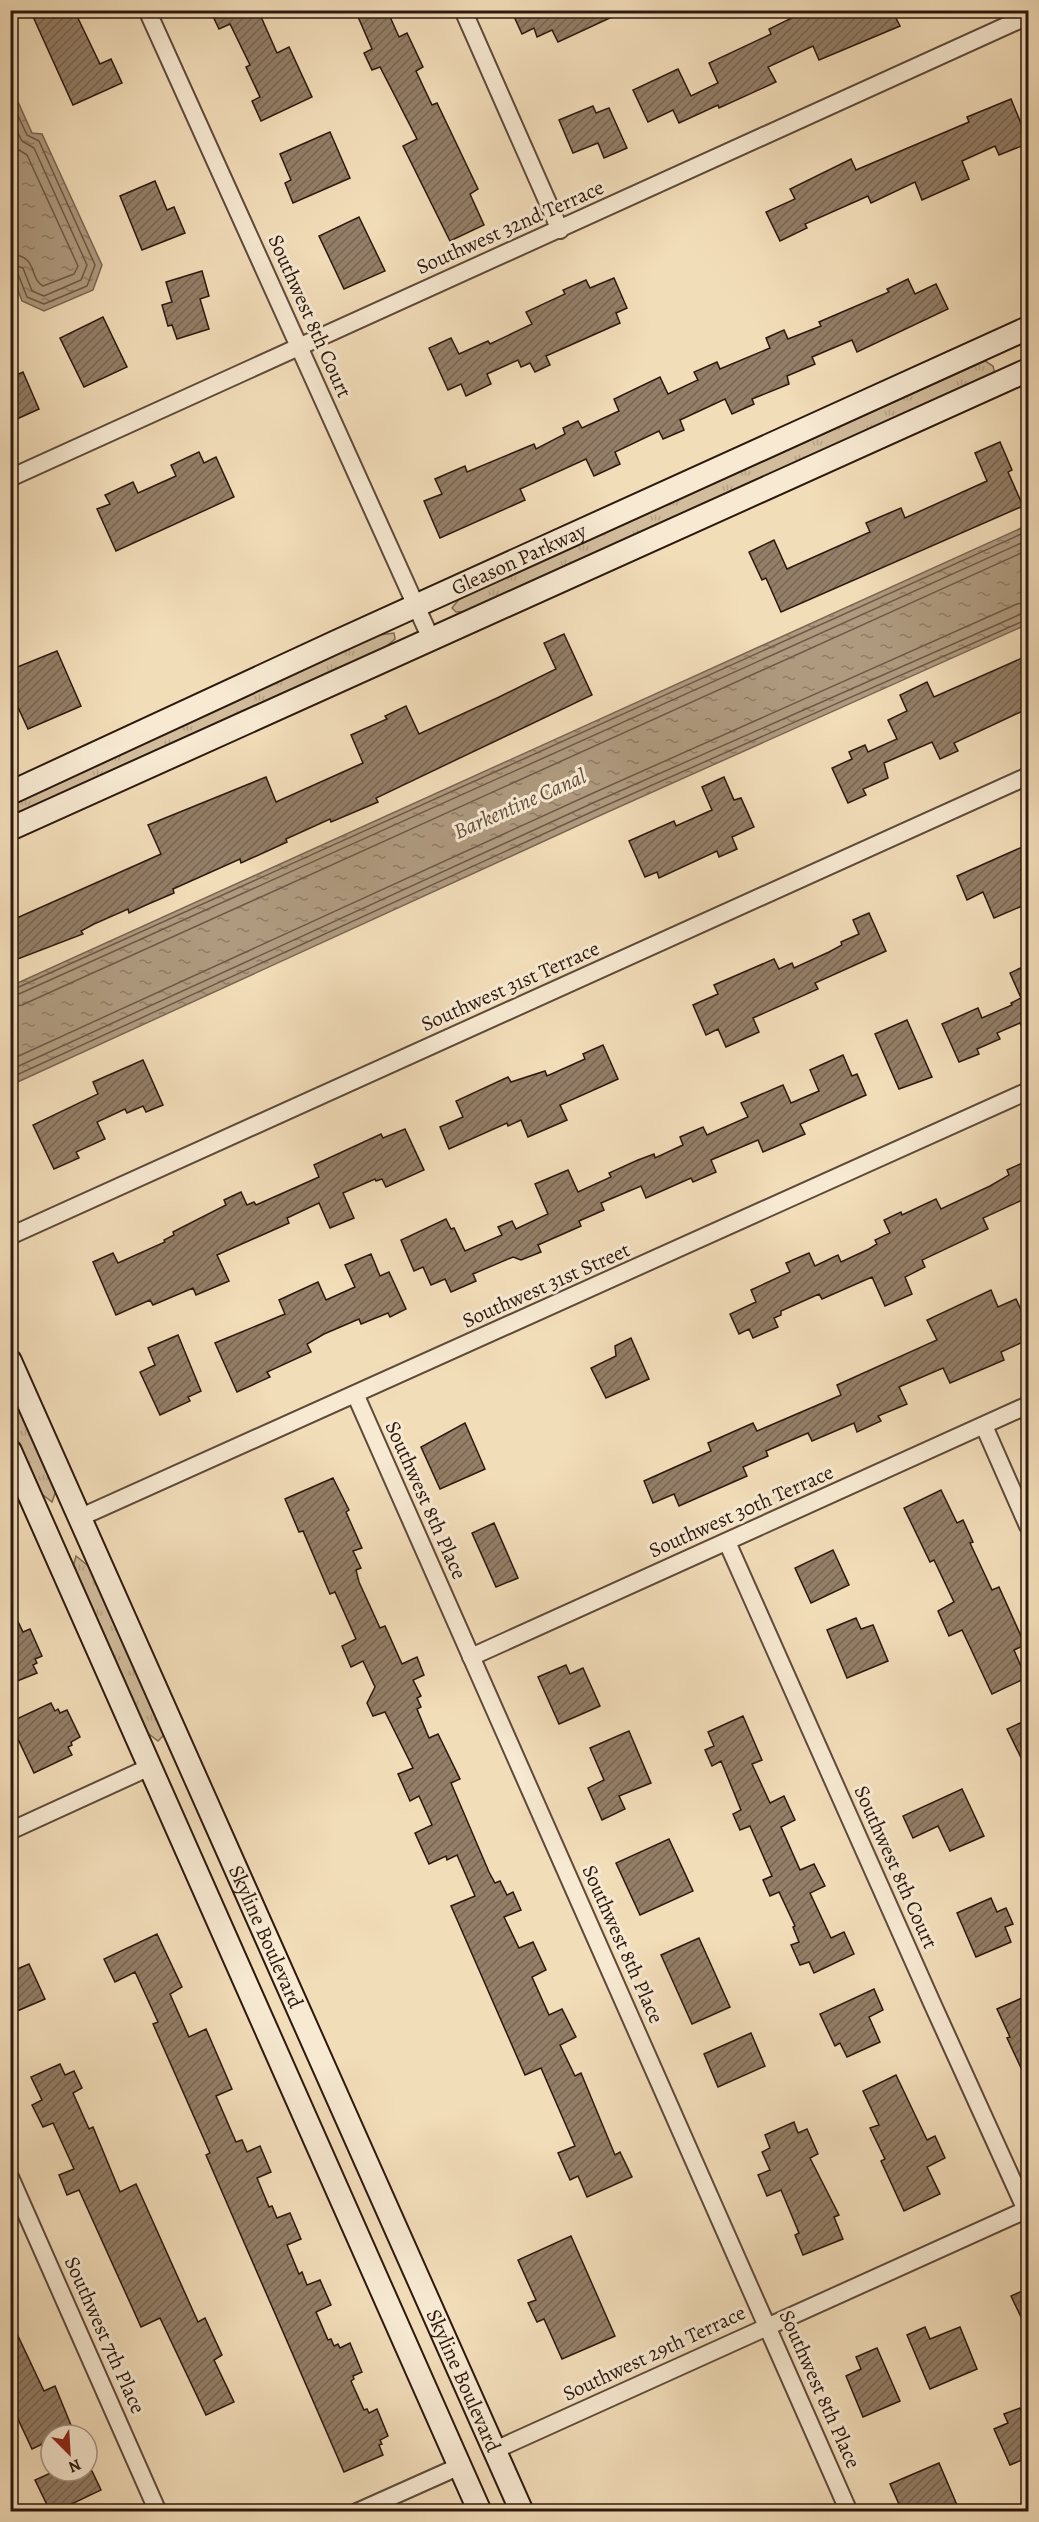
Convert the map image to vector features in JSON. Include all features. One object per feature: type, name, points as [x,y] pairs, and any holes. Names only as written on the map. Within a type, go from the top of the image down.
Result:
[{"type":"street","name":"Southwest 8th Court","points":[[147,10],[431,639]]},
{"type":"street","points":[[463,10],[560,230]]},
{"type":"street","name":"Southwest 32nd Terrace","points":[[10,478],[1029,16]]},
{"type":"street","name":"Gleason Parkway","points":[[10,793],[1029,328]]},
{"type":"street","name":"Gleason Parkway","points":[[10,829],[1029,370]]},
{"type":"street","name":"Southwest 31st Terrace","points":[[10,1236],[1029,776]]},
{"type":"street","name":"Southwest 31st Street","points":[[81,1517],[1029,1091]]},
{"type":"street","name":"Skyline Boulevard","points":[[10,1361],[186,1751],[522,2511]]},
{"type":"street","name":"Southwest 8th Place","points":[[356,1395],[849,2511]]},
{"type":"street","name":"Southwest 30th Terrace","points":[[471,1657],[1029,1406]]},
{"type":"street","points":[[984,1426],[1029,1526]]},
{"type":"street","name":"Skyline Boulevard","points":[[10,1450],[152,1766],[480,2511]]},
{"type":"street","points":[[48,1533],[81,1517]]},
{"type":"street","name":"Southwest 8th Court","points":[[727,1542],[932,2003],[1028,2209]]},
{"type":"street","points":[[10,1831],[186,1751]]},
{"type":"street","name":"Southwest 7th Place","points":[[10,2177],[158,2511]]},
{"type":"street","name":"Southwest 29th Terrace","points":[[495,2450],[1028,2209]]},
{"type":"street","points":[[357,2511],[495,2450]]},
{"type":"green space","points":[[985,361],[993,366],[995,374],[475,611],[456,612],[452,608],[460,598]]},
{"type":"green space","points":[[394,633],[395,639],[375,656],[11,819],[12,801],[379,635]]},
{"type":"green space","points":[[10,1385],[57,1488],[52,1502],[38,1491],[11,1429]]},
{"type":"green space","points":[[76,1556],[92,1569],[163,1731],[163,1736],[158,1741],[145,1731],[73,1567]]},
{"type":"water","points":[[10,84],[32,133],[42,134],[102,265],[93,290],[44,311],[22,301],[11,272]]},
{"type":"water","name":"Barkentine Canal","points":[[1028,525],[1028,624],[601,815],[11,1085],[11,986]]},
{"type":"building","points":[[30,10],[74,10],[100,64],[111,59],[122,83],[73,105]]},
{"type":"building","points":[[210,10],[258,10],[277,53],[289,47],[312,97],[261,121],[252,101],[260,97],[246,67],[250,65],[230,24],[219,29]]},
{"type":"building","points":[[355,10],[387,10],[399,37],[407,33],[423,67],[416,71],[432,105],[437,103],[478,189],[470,194],[484,225],[450,241],[403,146],[417,139],[380,67],[372,70],[364,53],[372,49]]},
{"type":"building","points":[[511,10],[627,10],[558,42],[552,30],[537,37],[534,28],[522,34]]},
{"type":"building","points":[[808,10],[892,10],[900,26],[819,60],[813,46],[768,67],[776,82],[679,123],[673,110],[648,122],[633,90],[678,69],[691,96],[718,83],[709,63],[771,34],[769,29]]},
{"type":"building","points":[[1011,99],[1029,143],[999,155],[995,146],[962,161],[969,179],[922,200],[915,182],[871,203],[868,196],[805,224],[807,228],[780,241],[766,212],[795,199],[790,189],[851,159],[856,170],[969,122],[967,117]]},
{"type":"building","points":[[593,106],[596,113],[609,108],[627,148],[604,158],[598,143],[573,153],[559,120]]},
{"type":"building","points":[[330,132],[350,178],[293,203],[285,183],[291,180],[280,154]]},
{"type":"building","points":[[155,181],[167,210],[174,207],[185,233],[142,250],[120,196]]},
{"type":"building","points":[[359,217],[385,271],[344,289],[319,236]]},
{"type":"building","points":[[202,271],[209,296],[200,299],[209,329],[177,339],[172,325],[168,326],[162,305],[172,302],[166,282]]},
{"type":"building","points":[[614,278],[627,308],[616,313],[620,323],[546,356],[550,365],[535,372],[530,363],[521,367],[518,360],[487,374],[491,384],[466,396],[461,384],[448,390],[429,348],[451,338],[459,354],[488,341],[490,344],[532,324],[526,312],[565,294],[563,290],[586,280],[590,288]]},
{"type":"building","points":[[908,279],[915,294],[936,284],[948,309],[857,352],[852,340],[812,357],[815,364],[787,376],[789,384],[752,399],[754,404],[732,414],[725,399],[680,420],[684,430],[663,439],[659,431],[615,452],[620,464],[594,476],[586,459],[520,489],[525,500],[440,538],[424,501],[442,494],[435,479],[465,466],[467,472],[534,444],[536,449],[565,434],[563,428],[578,421],[582,428],[619,411],[614,399],[660,377],[668,394],[698,380],[694,372],[717,362],[720,369],[770,348],[766,338],[784,330],[788,339],[821,326],[819,322],[889,292],[887,289]]},
{"type":"building","points":[[103,317],[127,367],[84,387],[60,338]]},
{"type":"building","points":[[23,372],[39,409],[10,422],[10,378]]},
{"type":"building","points":[[1000,442],[1012,470],[1008,472],[1023,506],[781,612],[766,578],[762,580],[749,552],[774,540],[787,569],[870,532],[866,523],[901,508],[905,518],[987,481],[975,453]]},
{"type":"building","points":[[199,452],[204,463],[216,457],[234,497],[116,551],[97,509],[110,504],[105,495],[133,482],[138,493],[176,476],[171,465]]},
{"type":"building","points":[[564,634],[592,695],[376,798],[378,802],[331,822],[330,819],[241,863],[240,859],[173,889],[174,893],[129,913],[128,909],[94,924],[81,931],[83,934],[10,962],[10,921],[161,854],[148,825],[266,777],[276,802],[363,763],[351,735],[387,719],[385,716],[406,706],[419,734],[497,698],[556,669],[544,643]]},
{"type":"building","points":[[57,651],[81,706],[28,729],[10,690],[10,670]]},
{"type":"building","points":[[1029,655],[1029,708],[954,743],[958,751],[940,759],[932,742],[884,763],[888,778],[863,789],[866,795],[848,803],[832,768],[852,759],[849,752],[865,745],[868,752],[897,739],[888,720],[907,711],[900,695],[927,682],[934,697]]},
{"type":"building","points":[[724,777],[734,800],[741,798],[754,827],[732,837],[737,849],[719,857],[717,851],[659,878],[657,872],[645,877],[629,841],[674,821],[676,826],[712,810],[702,787]]},
{"type":"building","points":[[1029,844],[1029,903],[994,918],[983,892],[967,900],[957,876]]},
{"type":"building","points":[[869,913],[886,951],[815,983],[818,989],[753,1018],[759,1032],[726,1047],[718,1029],[706,1035],[693,1005],[718,994],[714,985],[774,959],[779,969],[792,963],[794,968],[829,952],[842,945],[841,942],[859,934],[853,920]]},
{"type":"building","points":[[1029,964],[1029,1042],[1020,1023],[997,1033],[1000,1039],[977,1049],[979,1054],[959,1062],[942,1024],[978,1008],[982,1018],[1012,1005],[1011,1003],[1021,998],[1010,973]]},
{"type":"building","points":[[907,1020],[932,1077],[899,1089],[875,1034]]},
{"type":"building","points":[[603,1045],[618,1079],[560,1105],[567,1120],[528,1137],[521,1120],[508,1126],[507,1123],[449,1149],[440,1127],[463,1117],[456,1101],[508,1077],[511,1082],[545,1071],[547,1076],[585,1059],[583,1054]]},
{"type":"building","points":[[843,1055],[852,1076],[857,1074],[866,1095],[800,1124],[805,1134],[763,1152],[758,1140],[711,1160],[716,1172],[693,1182],[691,1178],[646,1198],[641,1186],[601,1203],[604,1210],[579,1221],[581,1226],[538,1245],[541,1252],[521,1260],[513,1257],[473,1274],[476,1281],[451,1292],[445,1279],[431,1285],[423,1267],[414,1271],[401,1240],[446,1219],[451,1229],[454,1228],[465,1251],[502,1235],[498,1227],[512,1221],[516,1229],[548,1214],[535,1184],[568,1170],[578,1192],[611,1177],[609,1173],[638,1160],[654,1154],[655,1158],[683,1145],[680,1137],[703,1127],[707,1135],[748,1117],[741,1103],[783,1085],[791,1103],[819,1091],[810,1070]]},
{"type":"building","points":[[143,1060],[163,1105],[146,1112],[143,1106],[127,1113],[125,1109],[97,1122],[105,1139],[76,1152],[79,1158],[54,1169],[33,1125],[98,1094],[93,1082]]},
{"type":"building","points":[[405,1129],[424,1170],[386,1187],[382,1179],[376,1181],[375,1179],[343,1193],[354,1218],[330,1228],[319,1203],[287,1218],[289,1223],[217,1255],[229,1281],[196,1295],[193,1288],[153,1305],[150,1300],[116,1315],[93,1262],[113,1253],[118,1263],[165,1242],[164,1240],[174,1235],[173,1232],[226,1205],[224,1200],[241,1192],[247,1205],[254,1202],[256,1205],[319,1177],[314,1165],[381,1134],[383,1138]]},
{"type":"building","points":[[1029,1160],[1029,1197],[983,1218],[988,1229],[922,1260],[925,1267],[905,1277],[912,1294],[885,1306],[872,1277],[822,1299],[819,1294],[781,1311],[781,1315],[774,1318],[778,1327],[753,1338],[749,1329],[739,1334],[730,1314],[756,1302],[751,1290],[790,1272],[786,1263],[809,1253],[815,1266],[838,1255],[841,1262],[869,1249],[877,1244],[875,1240],[890,1233],[884,1220],[901,1212],[902,1215],[936,1199],[941,1209],[990,1186],[1009,1175],[1007,1170]]},
{"type":"building","points":[[371,1254],[380,1276],[389,1272],[406,1309],[390,1317],[388,1313],[361,1324],[359,1319],[324,1334],[307,1344],[311,1352],[267,1372],[270,1377],[237,1392],[215,1343],[285,1314],[279,1300],[318,1282],[326,1300],[355,1287],[345,1265]]},
{"type":"building","points":[[991,1290],[998,1307],[1016,1299],[1029,1327],[1029,1335],[1021,1338],[1023,1342],[1001,1352],[1004,1360],[950,1383],[943,1368],[899,1387],[907,1404],[878,1416],[881,1421],[857,1432],[854,1423],[812,1441],[808,1433],[766,1451],[768,1456],[743,1467],[747,1476],[679,1506],[674,1494],[653,1503],[644,1481],[711,1451],[708,1443],[753,1423],[757,1431],[841,1395],[837,1385],[937,1340],[927,1320]]},
{"type":"building","points":[[178,1335],[201,1391],[188,1397],[190,1401],[160,1415],[140,1372],[155,1365],[148,1348]]},
{"type":"building","points":[[631,1338],[649,1379],[606,1398],[591,1368],[616,1356],[615,1346]]},
{"type":"building","points":[[465,1423],[485,1469],[440,1489],[421,1447]]},
{"type":"building","points":[[333,1478],[349,1510],[346,1512],[362,1548],[353,1551],[361,1568],[356,1570],[359,1582],[380,1628],[385,1626],[402,1664],[417,1657],[424,1675],[413,1680],[421,1696],[417,1698],[421,1707],[417,1709],[429,1738],[438,1734],[460,1779],[451,1783],[489,1872],[495,1883],[500,1881],[507,1895],[513,1892],[521,1910],[504,1917],[519,1948],[533,1942],[546,1970],[532,1977],[549,2015],[562,2009],[576,2037],[560,2045],[575,2076],[581,2073],[615,2155],[620,2152],[632,2177],[587,2197],[578,2176],[570,2180],[558,2153],[575,2146],[541,2068],[525,2075],[451,1906],[475,1896],[457,1855],[447,1860],[446,1856],[429,1864],[415,1833],[432,1825],[419,1796],[410,1801],[398,1774],[413,1768],[385,1712],[373,1716],[367,1703],[375,1687],[363,1661],[351,1667],[342,1646],[356,1639],[335,1592],[330,1594],[303,1531],[299,1532],[285,1499]]},
{"type":"building","points":[[941,1490],[957,1523],[963,1520],[973,1542],[970,1543],[992,1590],[999,1587],[1025,1645],[1014,1650],[1026,1678],[992,1694],[962,1630],[949,1636],[938,1611],[954,1602],[934,1560],[930,1562],[904,1508]]},
{"type":"building","points":[[494,1523],[518,1578],[496,1587],[472,1533]]},
{"type":"building","points":[[833,1550],[849,1585],[811,1603],[795,1568]]},
{"type":"building","points":[[10,1605],[23,1632],[30,1629],[42,1656],[35,1659],[37,1663],[33,1665],[37,1673],[10,1684]]},
{"type":"building","points":[[856,1618],[861,1629],[873,1625],[888,1661],[847,1678],[827,1630]]},
{"type":"building","points":[[566,1665],[570,1674],[583,1668],[600,1706],[559,1724],[538,1677]]},
{"type":"building","points":[[51,1703],[55,1711],[58,1709],[60,1713],[67,1710],[80,1737],[71,1742],[72,1745],[68,1747],[72,1755],[34,1773],[10,1722]]},
{"type":"building","points":[[743,1716],[762,1760],[752,1764],[770,1803],[784,1796],[795,1820],[781,1827],[800,1870],[814,1864],[825,1886],[810,1893],[831,1938],[844,1932],[854,1954],[814,1973],[809,1962],[800,1965],[791,1945],[799,1942],[793,1927],[795,1926],[779,1892],[770,1896],[763,1880],[772,1876],[750,1826],[740,1830],[733,1814],[741,1810],[721,1761],[712,1766],[705,1750],[714,1746],[708,1732]]},
{"type":"building","points":[[1029,1719],[1029,1774],[1007,1729]]},
{"type":"building","points":[[629,1731],[651,1783],[619,1796],[625,1809],[602,1820],[588,1788],[604,1780],[590,1748]]},
{"type":"building","points":[[962,1789],[984,1836],[950,1851],[938,1826],[913,1838],[903,1816]]},
{"type":"building","points":[[669,1839],[693,1891],[640,1915],[616,1863]]},
{"type":"building","points":[[991,1898],[997,1912],[1006,1908],[1013,1924],[1005,1927],[1011,1942],[976,1957],[957,1913]]},
{"type":"building","points":[[157,1934],[182,1987],[170,1994],[189,2037],[206,2029],[232,2089],[216,2096],[236,2142],[242,2140],[247,2152],[260,2146],[271,2172],[257,2178],[269,2207],[272,2206],[277,2218],[290,2213],[301,2239],[287,2245],[299,2274],[302,2272],[307,2285],[320,2280],[331,2305],[316,2312],[328,2340],[331,2339],[334,2346],[338,2344],[340,2348],[350,2343],[362,2372],[353,2376],[354,2379],[351,2381],[364,2410],[367,2409],[369,2413],[377,2409],[388,2436],[380,2440],[382,2444],[379,2445],[383,2455],[344,2472],[206,2155],[210,2153],[153,2024],[158,2022],[135,1972],[115,1982],[104,1959]]},
{"type":"building","points":[[699,1938],[730,2007],[692,2024],[661,1955]]},
{"type":"building","points":[[29,1964],[45,1999],[10,2014],[10,1972]]},
{"type":"building","points":[[874,1989],[883,2010],[869,2017],[880,2042],[847,2057],[840,2043],[835,2046],[820,2014]]},
{"type":"building","points":[[1029,1995],[1029,2085],[1007,2038],[1010,2037],[997,2009]]},
{"type":"building","points":[[751,2033],[765,2066],[718,2087],[704,2054]]},
{"type":"building","points":[[60,2064],[65,2075],[74,2071],[82,2088],[73,2093],[89,2129],[93,2127],[120,2192],[136,2184],[198,2322],[205,2318],[222,2355],[214,2360],[234,2402],[206,2415],[160,2318],[141,2327],[79,2190],[67,2195],[59,2175],[74,2169],[53,2123],[43,2127],[32,2105],[42,2100],[31,2077]]},
{"type":"building","points":[[896,2075],[927,2140],[935,2136],[945,2158],[927,2167],[940,2194],[904,2211],[881,2161],[885,2159],[870,2128],[879,2125],[863,2091]]},
{"type":"building","points":[[794,2122],[798,2133],[807,2129],[818,2154],[810,2158],[839,2215],[834,2217],[843,2239],[803,2255],[795,2235],[799,2233],[781,2190],[767,2196],[758,2175],[770,2170],[762,2152],[770,2148],[765,2135]]},
{"type":"building","points":[[571,2236],[615,2336],[562,2359],[544,2319],[537,2322],[528,2303],[536,2300],[518,2260]]},
{"type":"building","points":[[1029,2288],[1029,2334],[1011,2296]]},
{"type":"building","points":[[10,2319],[44,2391],[55,2386],[70,2423],[39,2423],[39,2446],[32,2449],[10,2402]]},
{"type":"building","points":[[925,2327],[930,2339],[960,2327],[977,2369],[930,2389],[907,2335]]},
{"type":"building","points":[[877,2348],[900,2401],[863,2417],[846,2376],[861,2369],[856,2357]]},
{"type":"building","points":[[1020,2408],[1023,2416],[1029,2413],[1029,2457],[1010,2465],[994,2429],[1008,2423],[1004,2414]]},
{"type":"building","points":[[939,2463],[957,2505],[943,2511],[902,2511],[890,2484]]},
{"type":"building","points":[[39,2478],[39,2483],[98,2483],[101,2490],[57,2511],[50,2511],[35,2480]]}]
